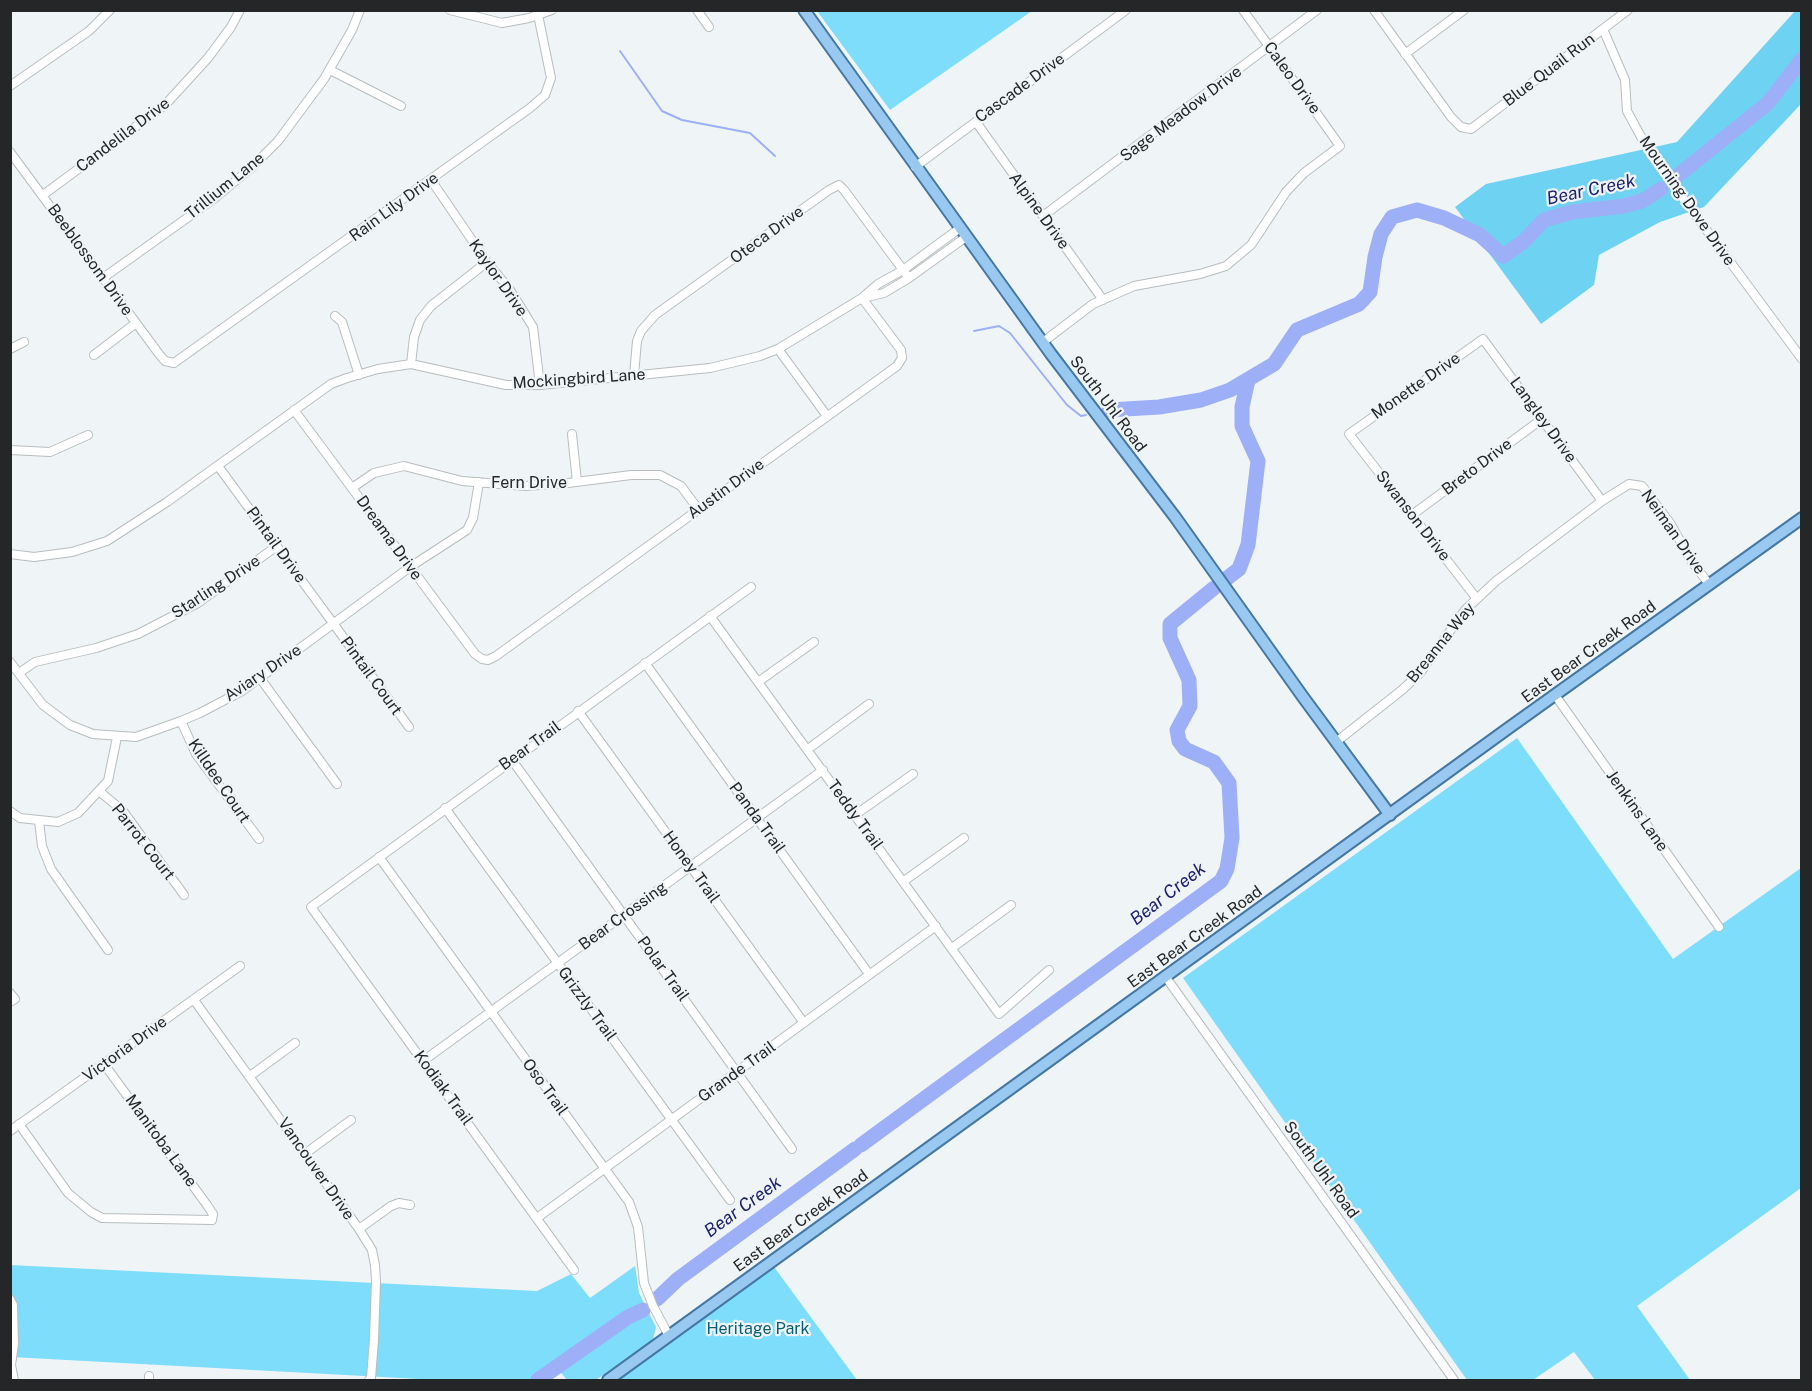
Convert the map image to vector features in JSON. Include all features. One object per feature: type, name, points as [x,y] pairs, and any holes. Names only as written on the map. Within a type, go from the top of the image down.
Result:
[{"type":"main road","name":"South Uhl Road","points":[[804,10],[963,233],[1175,517],[1390,815]]},
{"type":"main road","name":"East Bear Creek Road","points":[[608,1380],[1802,518]]},
{"type":"street","points":[[10,86],[89,31],[110,10]]},
{"type":"street","name":"Candelila Drive","points":[[43,195],[165,105],[208,58],[231,27],[240,10]]},
{"type":"street","name":"Trillium Lane","points":[[104,278],[215,198],[251,168],[278,141],[330,70],[360,10]]},
{"type":"street","points":[[450,10],[502,23],[552,10]]},
{"type":"street","points":[[697,10],[709,27]]},
{"type":"street","name":"Cascade Drive","points":[[915,167],[1126,10]]},
{"type":"street","name":"Caleo Drive","points":[[1103,300],[1134,286],[1200,274],[1226,266],[1251,245],[1286,192],[1304,173],[1340,146],[1243,10]]},
{"type":"street","name":"Sage Meadow Drive","points":[[1043,216],[1270,48],[1317,10]]},
{"type":"street","points":[[1374,10],[1405,54],[1464,10]]},
{"type":"street","name":"Blue Quail Run","points":[[1405,54],[1451,117],[1461,127],[1471,129],[1628,10]]},
{"type":"street","name":"Rain Lily Drive","points":[[174,363],[545,95],[551,78],[538,13]]},
{"type":"street","name":"Mourning Dove Drive","points":[[1603,29],[1625,80],[1628,111],[1652,155],[1802,359]]},
{"type":"street","points":[[330,70],[401,106]]},
{"type":"street","name":"Alpine Drive","points":[[976,122],[1103,300]]},
{"type":"street","name":"Beeblossom Drive","points":[[10,152],[165,361],[174,363]]},
{"type":"street","name":"Kaylor Drive","points":[[430,180],[487,262],[510,290],[533,327],[540,385]]},
{"type":"street","name":"Oteca Drive","points":[[634,375],[641,331],[655,315],[839,185],[909,278]]},
{"type":"street","name":"Mockingbird Lane","points":[[10,554],[34,556],[72,552],[107,541],[167,502],[331,384],[378,369],[411,364],[506,385],[540,385],[710,368],[760,356],[778,349],[862,298],[878,284],[963,233]]},
{"type":"street","name":"Mockingbird Lane","points":[[862,298],[884,293],[909,278],[963,233]]},
{"type":"street","points":[[411,364],[414,337],[420,320],[431,306],[487,262]]},
{"type":"street","name":"Austin Drive","points":[[488,660],[897,366],[902,358],[901,350],[862,298]]},
{"type":"street","points":[[1043,342],[1093,304],[1103,300]]},
{"type":"street","points":[[335,316],[342,322],[359,375]]},
{"type":"street","points":[[94,355],[136,323]]},
{"type":"street","name":"Langley Drive","points":[[1483,339],[1602,501]]},
{"type":"street","name":"Monette Drive","points":[[1349,434],[1483,339]]},
{"type":"street","points":[[10,349],[24,342]]},
{"type":"street","points":[[778,349],[827,416]]},
{"type":"street","name":"Dreama Drive","points":[[294,410],[475,654],[488,660]]},
{"type":"street","name":"Breto Drive","points":[[1412,515],[1542,419]]},
{"type":"street","points":[[572,434],[577,482]]},
{"type":"street","name":"Swanson Drive","points":[[1349,434],[1477,599]]},
{"type":"street","points":[[10,450],[50,452],[88,435]]},
{"type":"street","name":"Pintail Drive","points":[[218,466],[334,624]]},
{"type":"street","name":"Fern Drive","points":[[352,488],[374,473],[404,466],[462,481],[525,486],[631,475],[660,475],[681,486],[698,508]]},
{"type":"street","name":"Aviary Drive","points":[[10,662],[43,705],[70,725],[93,734],[136,737],[181,722],[242,691],[410,567],[466,530],[473,518],[479,483]]},
{"type":"street","name":"Neiman Drive","points":[[1602,501],[1629,484],[1642,486],[1670,523],[1692,562],[1709,584]]},
{"type":"street","name":"Breanna Way","points":[[1336,742],[1420,673],[1465,610],[1496,581],[1602,501]]},
{"type":"street","name":"Starling Drive","points":[[18,673],[35,662],[96,648],[138,634],[198,603],[277,546]]},
{"type":"street","name":"Bear Trail","points":[[311,907],[751,587]]},
{"type":"street","name":"Teddy Trail","points":[[710,616],[999,1014],[1049,970]]},
{"type":"street","name":"Pintail Court","points":[[334,624],[409,727]]},
{"type":"street","points":[[758,682],[814,642]]},
{"type":"street","name":"Panda Trail","points":[[645,663],[869,974]]},
{"type":"street","points":[[260,678],[337,784]]},
{"type":"street","name":"Jenkins Lane","points":[[1555,695],[1719,927]]},
{"type":"street","points":[[808,749],[869,704]]},
{"type":"street","name":"Honey Trail","points":[[578,711],[804,1023]]},
{"type":"street","name":"Killdee Court","points":[[181,722],[196,754],[259,839]]},
{"type":"street","points":[[10,811],[20,818],[58,822],[78,813],[108,781],[117,737]]},
{"type":"street","name":"Polar Trail","points":[[512,760],[792,1149]]},
{"type":"street","name":"Bear Crossing","points":[[423,1060],[823,770]]},
{"type":"street","points":[[855,815],[913,774]]},
{"type":"street","name":"Parrot Court","points":[[99,791],[123,811],[184,894]]},
{"type":"street","name":"Grizzly Trail","points":[[445,808],[730,1200]]},
{"type":"street","points":[[39,821],[42,846],[51,869],[108,950]]},
{"type":"street","points":[[904,881],[964,838]]},
{"type":"street","name":"Oso Trail","points":[[379,857],[628,1202],[638,1227],[644,1283],[669,1336]]},
{"type":"street","points":[[952,948],[1011,905]]},
{"type":"street","name":"Kodiak Trail","points":[[311,907],[574,1270]]},
{"type":"street","name":"Grande Trail","points":[[537,1218],[936,926]]},
{"type":"street","name":"Victoria Drive","points":[[10,1131],[240,966]]},
{"type":"street","name":"South Uhl Road","points":[[1165,976],[1454,1380]]},
{"type":"street","name":"Vancouver Drive","points":[[194,1000],[306,1154],[372,1250],[375,1265],[373,1359],[369,1380]]},
{"type":"street","points":[[250,1076],[295,1043]]},
{"type":"street","name":"Manitoba Lane","points":[[19,1125],[68,1193],[102,1218],[212,1220],[213,1214],[207,1205],[104,1064]]},
{"type":"street","points":[[306,1154],[351,1119]]},
{"type":"street","points":[[359,1229],[391,1206],[399,1203],[410,1205]]},
{"type":"street","points":[[10,1299],[13,1305],[14,1344],[11,1365],[14,1380]]},
{"type":"green space","points":[[817,11],[1032,11],[890,110]]},
{"type":"green space","points":[[1517,738],[1673,959],[1801,868],[1801,1188],[1637,1306],[1690,1380],[1595,1380],[1574,1352],[1533,1380],[1467,1380],[1183,978]]},
{"type":"green space","name":"Heritage Park","points":[[769,1260],[857,1380],[602,1380]]},
{"type":"green space","points":[[10,1265],[537,1291],[571,1274],[590,1298],[635,1266],[639,1293],[656,1327],[653,1340],[596,1380],[567,1380],[556,1367],[533,1380],[438,1380],[11,1357]]},
{"type":"shaded area","points":[[1795,11],[1801,11],[1801,104],[1704,207],[1660,222],[1599,255],[1594,285],[1541,324],[1455,207],[1486,184],[1677,142]]},
{"type":"waterway","points":[[620,51],[662,111],[682,120],[750,133],[775,156]]},
{"type":"waterway","name":"Bear Creek","points":[[1676,177],[1768,103],[1802,59]]},
{"type":"waterway","name":"Bear Creek","points":[[1109,410],[1159,407],[1201,400],[1230,390],[1274,364],[1297,330],[1359,304],[1370,292],[1381,234],[1392,217],[1417,210],[1444,218],[1480,235],[1503,256],[1523,242],[1544,220],[1572,212],[1624,206],[1642,201],[1661,189]]},
{"type":"waterway","points":[[974,331],[999,326],[1010,333],[1067,405],[1081,416],[1086,415]]},
{"type":"waterway","name":"Bear Creek","points":[[1226,579],[1239,569],[1248,545],[1258,461],[1242,426],[1242,407],[1248,380]]},
{"type":"waterway","name":"Bear Creek","points":[[861,1145],[1221,881],[1227,869],[1232,838],[1229,783],[1214,762],[1185,749],[1179,741],[1177,730],[1190,706],[1189,680],[1170,638],[1170,624],[1214,588]]},
{"type":"waterway","name":"Bear Creek","points":[[657,1299],[678,1279],[855,1149]]},
{"type":"waterway","name":"Bear Creek","points":[[538,1380],[628,1317],[643,1310]]}]
